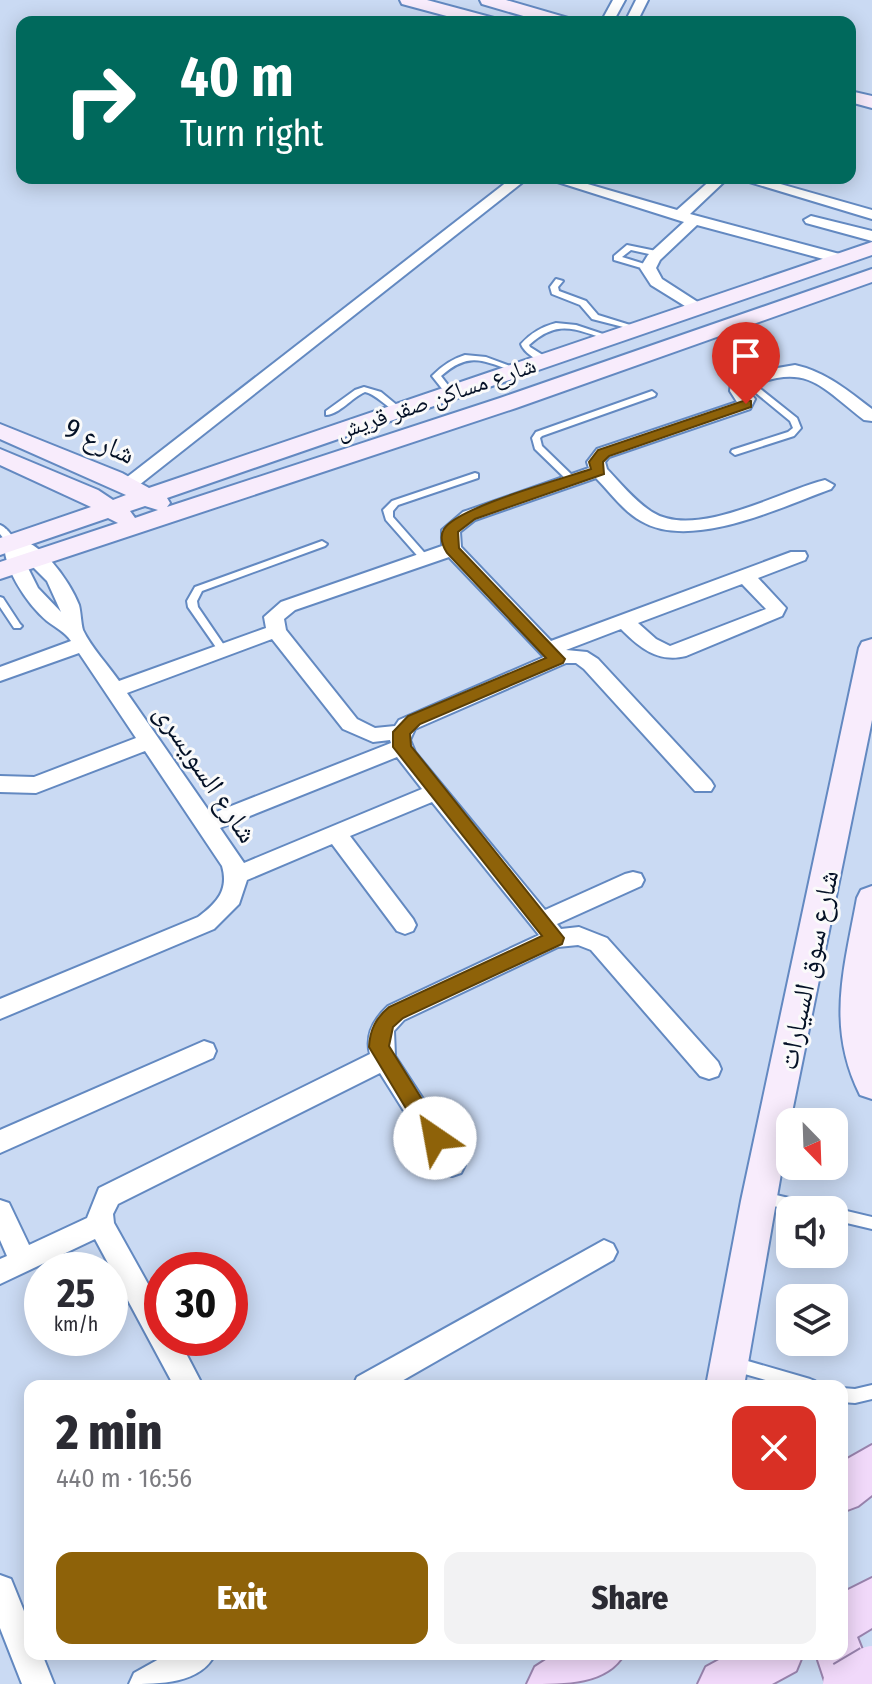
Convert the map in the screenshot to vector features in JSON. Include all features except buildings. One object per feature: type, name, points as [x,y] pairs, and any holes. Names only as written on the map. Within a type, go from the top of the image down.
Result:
[{"type":"main road","points":[[848,1485],[872,1467]]},
{"type":"main road","points":[[848,1616],[872,1602]]},
{"type":"main road","points":[[552,1684],[590,1660]]},
{"type":"main road","points":[[723,1684],[768,1660]]},
{"type":"main road","points":[[842,1660],[848,1684],[872,1668]]},
{"type":"street","points":[[408,0],[466,16]]},
{"type":"street","points":[[488,0],[542,16]]},
{"type":"street","points":[[128,485],[513,184]]},
{"type":"street","points":[[572,184],[842,259]]},
{"type":"street","points":[[699,308],[656,282],[648,268],[716,184]]},
{"type":"street","points":[[764,184],[872,215]]},
{"type":"street","points":[[811,220],[872,236]]},
{"type":"street","name":"شارع مساكن صقر قريش","points":[[11,552],[114,509],[872,248]]},
{"type":"street","name":"شارع مساكن صقر قريش","points":[[11,552],[134,526],[508,403],[872,275]]},
{"type":"street","points":[[825,485],[709,524],[684,528],[647,518],[599,471],[596,462],[603,453],[744,405],[747,399],[737,388],[786,369],[804,369],[870,416]]},
{"type":"street","name":"شارع 9","points":[[0,431],[128,485],[172,513]]},
{"type":"street","name":"شارع 9","points":[[0,456],[89,495],[114,509],[134,526]]},
{"type":"street","points":[[599,471],[458,522],[451,530],[449,540],[452,549],[553,654],[587,659],[703,786]]},
{"type":"street","points":[[452,549],[288,606],[274,617],[276,631],[350,724],[373,735],[402,740],[437,791],[548,930],[579,936],[599,944],[709,1069]]},
{"type":"street","name":"شارع السويسرى","points":[[0,1009],[206,923],[231,901],[237,875],[78,636],[52,617],[11,552]]},
{"type":"street","points":[[205,825],[402,740],[414,720],[625,621],[798,556]]},
{"type":"street","points":[[625,621],[655,649],[667,653],[679,651],[775,612],[776,608],[745,576]]},
{"type":"street","points":[[114,690],[276,631]]},
{"type":"street","points":[[0,674],[78,636]]},
{"type":"street","name":"شارع سوق السيارات","points":[[727,1374],[759,1197],[872,648]]},
{"type":"street","points":[[0,784],[36,785],[149,741]]},
{"type":"street","points":[[237,875],[437,791]]},
{"type":"street","points":[[336,833],[405,925]]},
{"type":"street","points":[[452,1165],[384,1059],[379,1047],[380,1034],[386,1022],[396,1013],[633,880]]},
{"type":"street","points":[[872,898],[856,998],[857,1049],[872,1085]]},
{"type":"street","points":[[0,1142],[204,1051]]},
{"type":"street","points":[[144,1304],[101,1224],[103,1205],[117,1189],[384,1059]]},
{"type":"street","points":[[0,1211],[12,1267],[101,1224]]},
{"type":"street","points":[[378,1380],[604,1252]]},
{"type":"street","points":[[172,1356],[186,1380]]},
{"type":"street","points":[[0,1590],[16,1635]]},
{"type":"street","points":[[27,1660],[38,1684]]},
{"type":"street","points":[[145,1684],[188,1660]]},
{"type":"lane","points":[[648,268],[617,258],[630,247],[658,254]]},
{"type":"lane","points":[[559,281],[554,287],[555,292],[583,303],[595,317],[639,329]]},
{"type":"lane","points":[[546,361],[525,344],[548,326],[560,325],[612,338]]},
{"type":"lane","points":[[735,452],[791,434],[797,428],[794,420],[748,382]]},
{"type":"lane","points":[[329,413],[358,390],[367,389],[376,390],[400,411]]},
{"type":"lane","points":[[572,480],[538,447],[539,434],[652,394]]},
{"type":"lane","points":[[425,559],[389,518],[388,510],[395,503],[475,476]]},
{"type":"lane","points":[[223,651],[193,607],[192,601],[198,589],[322,544]]},
{"type":"lane","points":[[0,600],[17,626]]},
{"type":"lane","points":[[759,1197],[776,1201]]},
{"type":"lane","points":[[848,1217],[872,1223]]},
{"type":"lane","points":[[727,1374],[768,1380]]},
{"type":"lane","points":[[848,1395],[872,1392]]},
{"type":"route","points":[[435,1138],[384,1059],[379,1047],[380,1034],[386,1022],[396,1013],[555,938],[406,755],[400,740],[406,725],[414,720],[557,659],[452,549],[449,540],[451,530],[469,516],[599,471],[596,462],[603,453],[746,404]]}]
